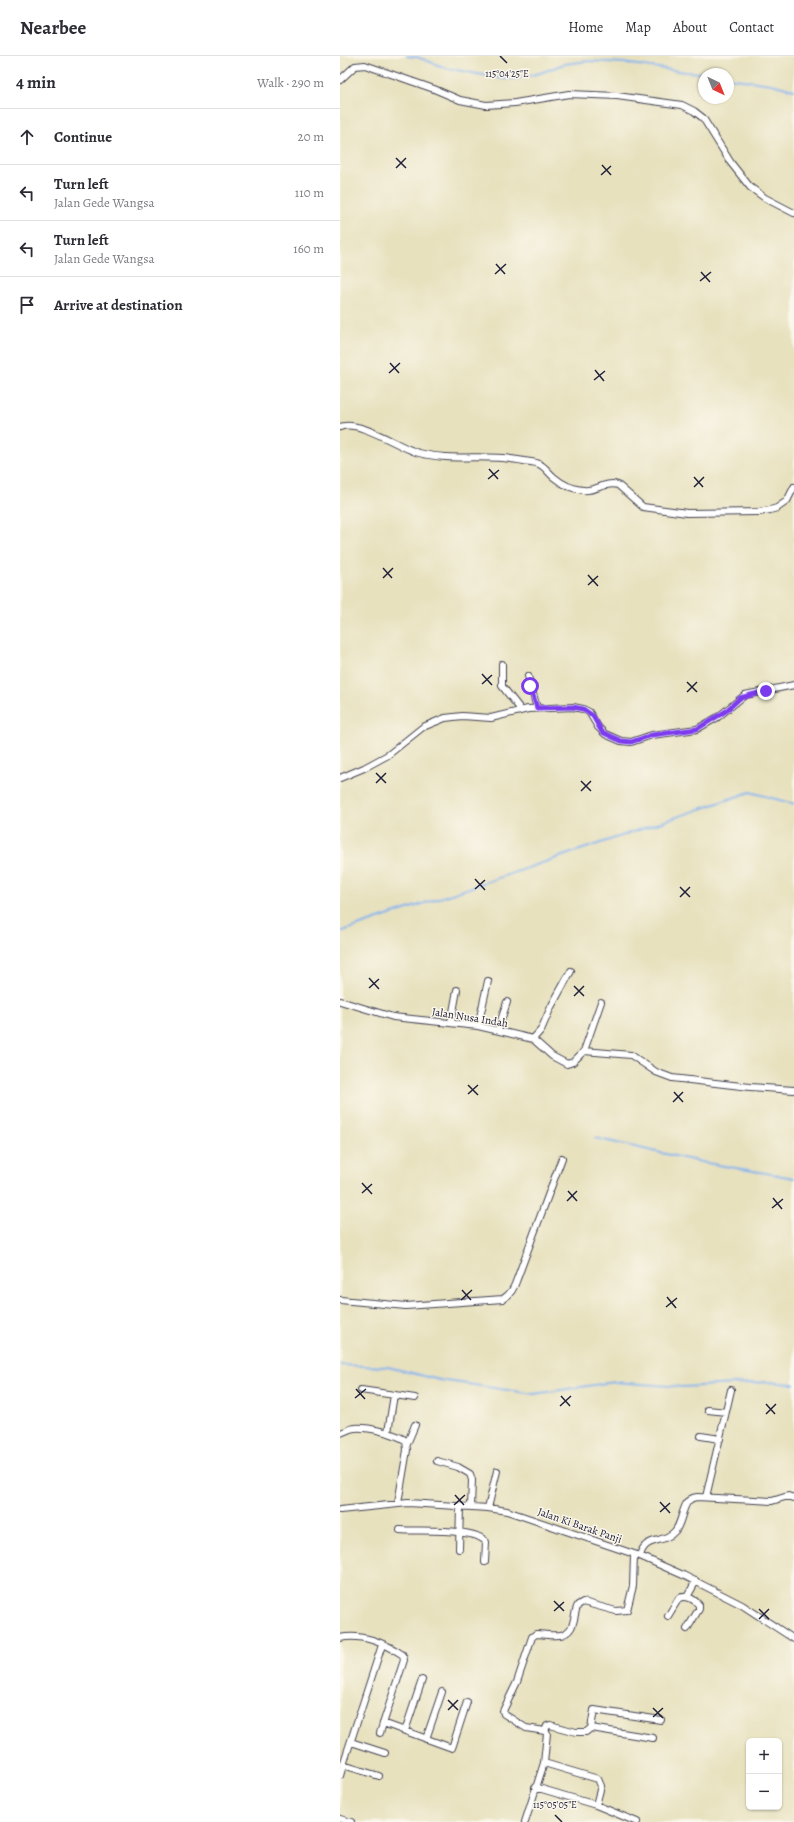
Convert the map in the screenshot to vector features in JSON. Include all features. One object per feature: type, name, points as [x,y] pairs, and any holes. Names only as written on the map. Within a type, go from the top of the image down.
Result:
[{"type":"street","points":[[340,80],[355,66],[364,65],[434,88],[460,100],[486,105],[515,103],[570,94],[617,96],[682,105],[694,111],[703,118],[731,163],[750,187],[765,198],[794,213]]},
{"type":"street","points":[[340,427],[346,425],[358,427],[396,442],[412,451],[427,455],[444,457],[502,457],[539,464],[554,478],[572,487],[588,490],[612,484],[618,485],[644,507],[658,510],[687,513],[759,512],[777,508],[783,504],[790,496],[794,487]]},
{"type":"street","points":[[502,664],[502,686],[521,710]]},
{"type":"street","points":[[528,676],[537,708]]},
{"type":"street","points":[[340,778],[379,760],[394,750],[418,730],[436,721],[462,716],[491,718],[521,710],[537,708],[573,707],[583,709],[593,716],[602,732],[621,741],[631,742],[652,735],[697,729],[722,714],[740,698],[794,685]]},
{"type":"street","points":[[533,1039],[541,1030],[551,1007],[571,971]]},
{"type":"street","points":[[478,1026],[488,981]]},
{"type":"street","points":[[451,1024],[457,990]]},
{"type":"street","name":"Jalan Nusa Indah","points":[[340,1002],[393,1017],[478,1026],[533,1039],[552,1056],[567,1064],[573,1062],[584,1051]]},
{"type":"street","points":[[498,1030],[507,1002]]},
{"type":"street","points":[[601,1002],[584,1051],[631,1055],[656,1072],[672,1078],[750,1087],[794,1090]]},
{"type":"street","points":[[340,1300],[406,1306],[503,1299],[508,1296],[513,1290],[562,1158]]},
{"type":"street","points":[[361,1390],[415,1398]]},
{"type":"street","points":[[706,1497],[731,1390]]},
{"type":"street","points":[[388,1432],[394,1395]]},
{"type":"street","points":[[708,1410],[726,1412]]},
{"type":"street","points":[[398,1503],[407,1444],[415,1425]]},
{"type":"street","points":[[340,1433],[354,1428],[388,1432],[403,1439],[407,1444]]},
{"type":"street","points":[[701,1436],[720,1439]]},
{"type":"street","points":[[437,1461],[458,1467],[470,1474],[472,1480],[472,1507]]},
{"type":"street","points":[[488,1508],[498,1471]]},
{"type":"street","points":[[545,1731],[526,1728],[504,1714],[517,1682],[532,1637],[536,1634],[560,1636],[566,1634],[573,1624],[578,1605],[583,1602],[616,1611],[627,1610],[633,1586],[637,1556],[645,1544],[671,1535],[675,1531],[690,1498],[706,1497],[772,1501],[788,1496],[794,1498]]},
{"type":"street","name":"Jalan Ki Barak Panji","points":[[340,1510],[398,1503],[422,1503],[488,1508],[512,1512],[637,1556],[696,1581],[759,1615],[794,1639]]},
{"type":"street","points":[[459,1548],[460,1506]]},
{"type":"street","points":[[400,1530],[460,1531],[477,1534],[484,1539],[486,1547],[485,1562]]},
{"type":"street","points":[[687,1597],[696,1581]]},
{"type":"street","points":[[668,1616],[680,1598],[687,1597],[699,1605],[696,1614],[687,1629]]},
{"type":"street","points":[[340,1638],[363,1637],[400,1653],[404,1658],[380,1733]]},
{"type":"street","points":[[340,1776],[382,1645]]},
{"type":"street","points":[[405,1731],[422,1680]]},
{"type":"street","points":[[426,1739],[442,1692]]},
{"type":"street","points":[[383,1723],[452,1748],[467,1702]]},
{"type":"street","points":[[525,1822],[535,1787],[544,1763],[548,1738],[545,1731],[546,1726],[550,1725],[586,1732],[591,1728],[594,1710],[661,1720]]},
{"type":"street","points":[[591,1728],[653,1738]]},
{"type":"street","points":[[351,1742],[385,1753]]},
{"type":"street","points":[[544,1763],[598,1779],[601,1786],[596,1805]]},
{"type":"street","points":[[344,1765],[378,1776]]},
{"type":"street","points":[[535,1787],[596,1805],[636,1822]]},
{"type":"street","points":[[340,1819],[351,1822]]},
{"type":"waterway","points":[[407,56],[417,57],[446,68],[504,79],[516,79],[540,73],[564,64],[589,61],[624,63],[698,73]]},
{"type":"waterway","points":[[734,79],[771,84],[794,90]]},
{"type":"waterway","points":[[340,932],[750,792],[794,804]]},
{"type":"waterway","points":[[595,1138],[701,1162],[794,1178]]},
{"type":"waterway","points":[[340,1365],[388,1367],[440,1380],[534,1394],[614,1382],[683,1387],[768,1382],[794,1384]]},
{"type":"route","points":[[530,686],[537,708],[573,707],[587,710],[593,716],[602,732],[621,741],[631,742],[635,742],[652,735],[692,731],[702,727],[726,711],[740,698],[766,691]]}]
